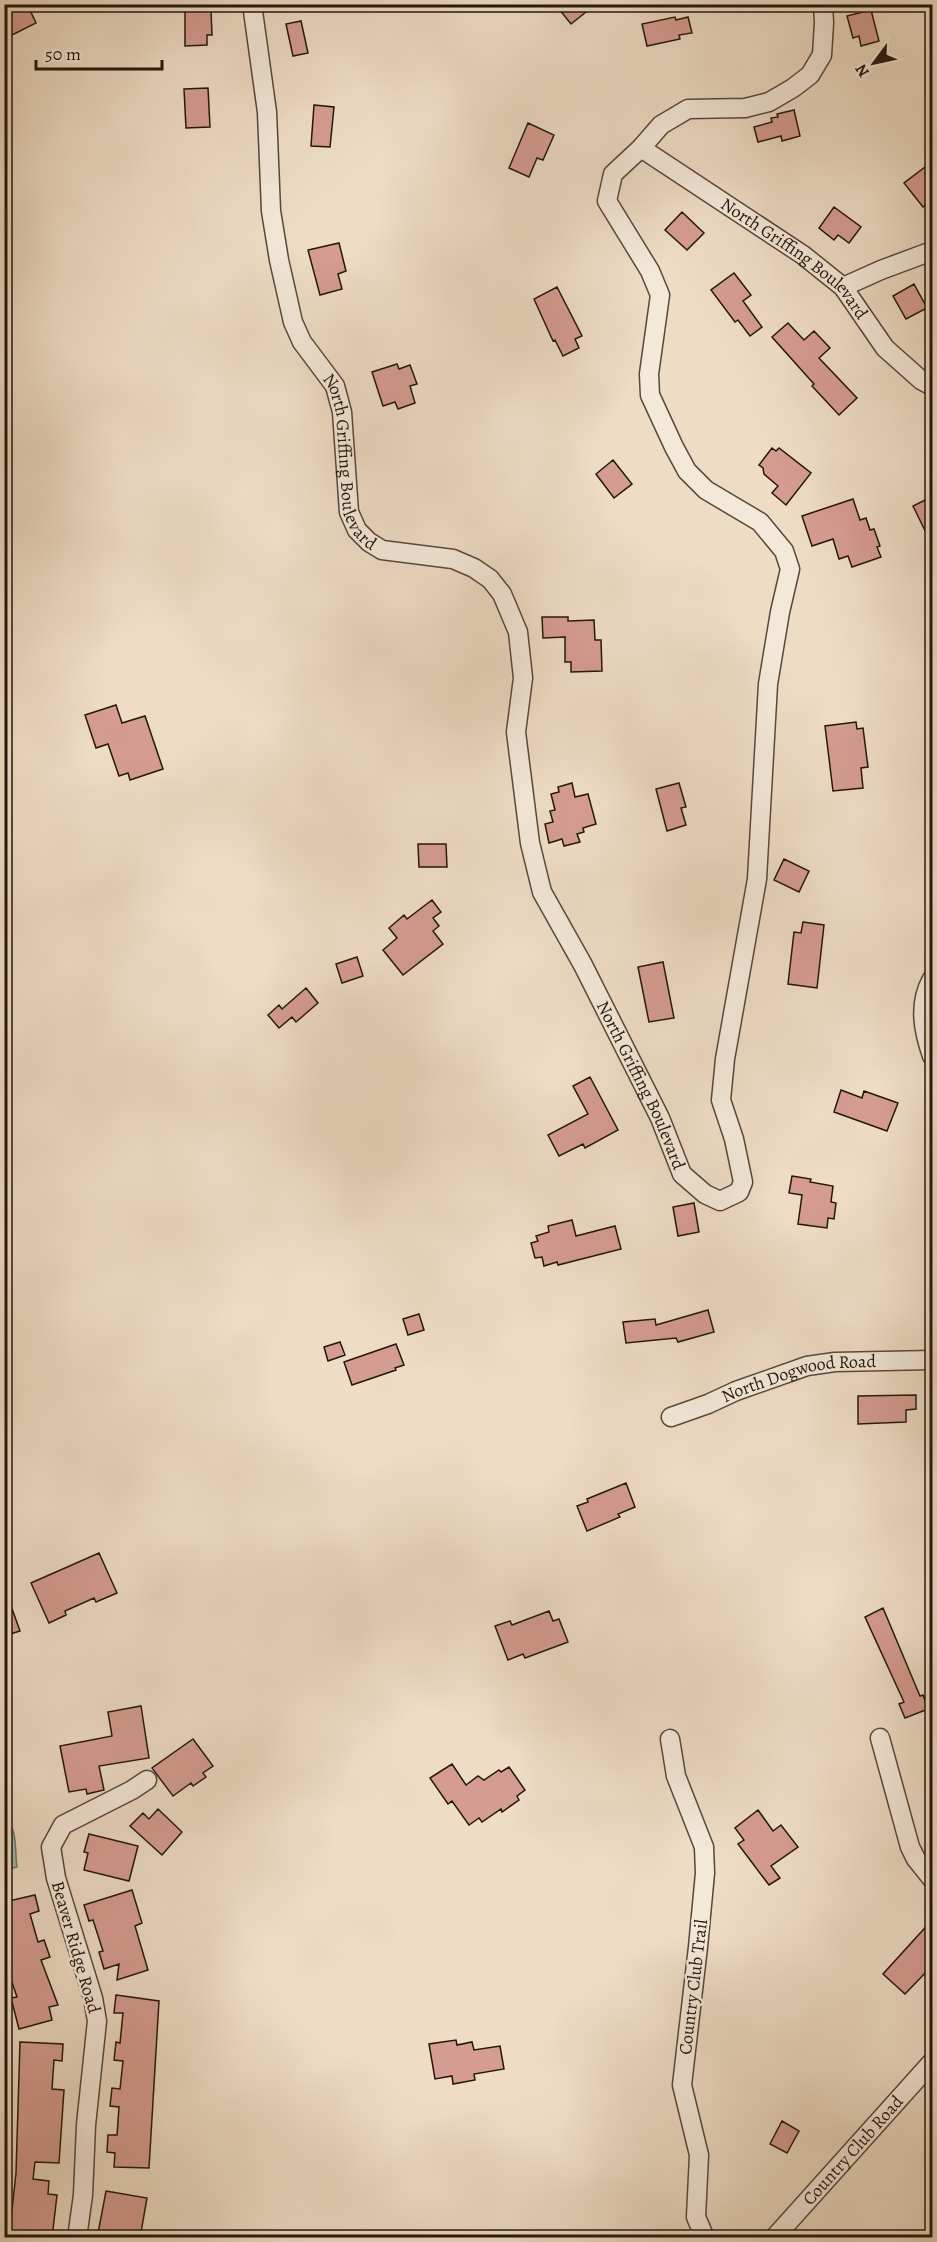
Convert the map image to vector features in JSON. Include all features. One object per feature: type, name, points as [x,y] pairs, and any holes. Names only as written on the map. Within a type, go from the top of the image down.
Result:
[{"type":"street","name":"North Griffing Boulevard","points":[[252,4],[267,112],[271,212],[279,260],[293,322],[302,342],[335,386],[340,403],[349,512],[357,530],[369,542],[382,550],[453,559],[474,568],[490,579],[502,594],[518,632],[523,678],[516,732],[530,843],[542,892],[583,965],[660,1118],[682,1174],[705,1194],[720,1202],[739,1192],[743,1182],[734,1140],[721,1100],[724,1059],[757,879],[768,684],[790,569],[784,550],[759,522],[706,490],[687,471],[650,394],[649,374],[660,295],[650,272],[607,201],[613,174],[641,148],[661,125],[688,109],[745,108],[769,102],[810,75],[822,55],[823,4]]},
{"type":"street","name":"North Griffing Boulevard","points":[[641,148],[803,255],[843,287],[885,348],[921,380],[933,386]]},
{"type":"street","points":[[843,287],[933,251]]},
{"type":"street","points":[[933,979],[923,1004],[925,1033],[933,1056]]},
{"type":"street","name":"North Dogwood Road","points":[[671,1417],[807,1366],[835,1362],[933,1360]]},
{"type":"street","points":[[880,1738],[910,1847],[916,1859],[933,1879]]},
{"type":"street","name":"Country Club Trail","points":[[670,1739],[676,1776],[704,1847],[705,1873],[682,2085],[699,2155],[696,2217],[705,2238]]},
{"type":"street","name":"Beaver Ridge Road","points":[[77,2238],[83,2195],[86,2125],[97,2021],[93,1998],[56,1878],[51,1847],[63,1825],[147,1780]]},
{"type":"street","name":"Country Club Road","points":[[774,2238],[933,2062]]},
{"type":"water","points":[[4,1826],[12,1828],[14,1832],[17,1867],[5,1870]]},
{"type":"building","points":[[4,4],[27,4],[36,23],[12,35],[4,22]]},
{"type":"building","points":[[185,4],[207,4],[207,11],[211,11],[212,35],[207,35],[207,45],[185,46]]},
{"type":"building","points":[[555,4],[596,4],[571,24]]},
{"type":"building","points":[[871,10],[879,41],[861,46],[859,36],[853,38],[847,16]]},
{"type":"building","points":[[675,17],[676,20],[688,17],[692,33],[679,35],[680,39],[647,46],[642,24]]},
{"type":"building","points":[[301,21],[308,53],[293,56],[286,24]]},
{"type":"building","points":[[208,88],[210,127],[186,128],[184,89]]},
{"type":"building","points":[[314,105],[334,107],[330,147],[311,146]]},
{"type":"building","points":[[794,110],[800,136],[782,141],[781,136],[758,142],[754,127],[772,122],[771,118],[778,117],[777,114]]},
{"type":"building","points":[[528,123],[554,135],[543,160],[537,158],[529,177],[509,168]]},
{"type":"building","points":[[933,161],[933,200],[923,207],[904,183]]},
{"type":"building","points":[[834,207],[861,227],[849,243],[838,235],[834,240],[819,228]]},
{"type":"building","points":[[682,212],[704,233],[687,250],[665,230]]},
{"type":"building","points":[[339,243],[346,271],[338,274],[342,289],[320,295],[308,250]]},
{"type":"building","points":[[734,273],[751,295],[743,301],[762,327],[750,336],[738,320],[735,322],[711,290]]},
{"type":"building","points":[[914,284],[927,308],[906,319],[893,296]]},
{"type":"building","points":[[557,287],[582,336],[575,339],[579,348],[563,356],[555,340],[553,341],[534,299]]},
{"type":"building","points":[[788,323],[804,340],[814,331],[830,348],[819,358],[857,398],[839,415],[772,337]]},
{"type":"building","points":[[397,364],[399,369],[410,365],[417,384],[410,386],[415,403],[398,409],[395,402],[383,406],[372,372]]},
{"type":"building","points":[[772,448],[776,451],[779,448],[811,473],[786,505],[772,493],[778,486],[764,474],[763,468],[759,465]]},
{"type":"building","points":[[613,460],[632,484],[614,498],[596,474]]},
{"type":"building","points":[[933,496],[933,547],[913,506]]},
{"type":"building","points":[[853,499],[860,520],[866,518],[870,530],[874,529],[881,557],[852,567],[848,556],[839,559],[833,539],[812,546],[802,516]]},
{"type":"building","points":[[542,617],[568,617],[568,621],[594,620],[595,640],[601,640],[602,671],[571,672],[571,662],[565,662],[565,637],[543,638]]},
{"type":"building","points":[[116,705],[122,723],[145,716],[163,769],[130,780],[128,773],[119,776],[108,744],[96,748],[85,715]]},
{"type":"building","points":[[856,722],[857,729],[863,728],[868,767],[861,768],[863,788],[833,791],[825,726]]},
{"type":"building","points":[[572,783],[575,797],[588,794],[596,824],[583,828],[584,832],[577,834],[580,842],[564,846],[562,839],[549,843],[545,824],[553,822],[550,811],[555,810],[551,794],[559,792],[558,787]]},
{"type":"building","points":[[679,783],[686,807],[681,808],[686,825],[667,831],[656,789]]},
{"type":"building","points":[[418,844],[446,844],[447,867],[419,867]]},
{"type":"building","points":[[784,859],[809,871],[799,892],[774,880]]},
{"type":"building","points":[[432,900],[441,912],[433,918],[439,926],[433,931],[443,944],[403,975],[383,950],[397,938],[389,928],[404,915],[407,919]]},
{"type":"building","points":[[803,922],[824,925],[817,988],[788,984],[794,932],[801,933]]},
{"type":"building","points":[[357,957],[363,976],[342,983],[336,964]]},
{"type":"building","points":[[663,962],[674,1018],[649,1022],[638,967]]},
{"type":"building","points":[[306,988],[318,1003],[296,1022],[292,1017],[279,1028],[268,1015],[279,1005],[282,1009]]},
{"type":"building","points":[[590,1077],[618,1130],[585,1148],[583,1144],[559,1156],[548,1135],[588,1114],[573,1086]]},
{"type":"building","points":[[841,1090],[862,1098],[864,1091],[898,1103],[887,1131],[834,1112]]},
{"type":"building","points":[[792,1176],[833,1186],[831,1202],[836,1203],[834,1219],[828,1218],[827,1228],[798,1224],[802,1195],[789,1193]]},
{"type":"building","points":[[694,1203],[699,1232],[678,1236],[673,1207]]},
{"type":"building","points":[[572,1220],[576,1236],[615,1226],[621,1249],[558,1265],[557,1262],[544,1266],[542,1257],[535,1258],[531,1243],[538,1241],[536,1236],[549,1232],[548,1226]]},
{"type":"building","points":[[708,1310],[714,1332],[678,1342],[676,1338],[626,1343],[623,1322],[655,1319],[656,1325]]},
{"type":"building","points":[[419,1314],[424,1330],[408,1335],[403,1319]]},
{"type":"building","points":[[340,1342],[345,1355],[328,1361],[324,1347]]},
{"type":"building","points":[[396,1344],[404,1365],[352,1385],[344,1362]]},
{"type":"building","points":[[916,1395],[916,1409],[906,1410],[906,1422],[858,1424],[858,1396]]},
{"type":"building","points":[[626,1483],[635,1507],[618,1514],[620,1517],[587,1531],[577,1506],[588,1502],[587,1499]]},
{"type":"building","points":[[99,1553],[117,1593],[96,1602],[94,1598],[65,1611],[66,1615],[49,1623],[31,1583]]},
{"type":"building","points":[[6,1592],[20,1631],[4,1636],[4,1593]]},
{"type":"building","points":[[883,1608],[920,1696],[923,1695],[928,1709],[905,1718],[899,1704],[904,1702],[865,1617]]},
{"type":"building","points":[[549,1611],[553,1621],[559,1619],[568,1642],[525,1658],[523,1654],[508,1660],[495,1626],[510,1621],[512,1625]]},
{"type":"building","points":[[141,1706],[149,1758],[99,1766],[104,1790],[87,1794],[86,1789],[69,1792],[60,1746],[112,1736],[108,1712]]},
{"type":"building","points":[[193,1739],[213,1766],[203,1773],[206,1777],[193,1786],[191,1783],[173,1796],[152,1768]]},
{"type":"building","points":[[452,1764],[466,1785],[478,1776],[484,1780],[499,1770],[501,1772],[509,1767],[525,1790],[517,1796],[519,1800],[502,1812],[501,1809],[482,1822],[479,1818],[469,1825],[452,1801],[448,1804],[430,1778]]},
{"type":"building","points":[[158,1809],[182,1832],[162,1855],[130,1826],[143,1813],[149,1819]]},
{"type":"building","points":[[758,1810],[773,1831],[781,1825],[798,1847],[771,1866],[780,1878],[769,1885],[738,1844],[744,1840],[735,1828]]},
{"type":"building","points":[[89,1834],[138,1846],[129,1881],[84,1870],[88,1853],[84,1852]]},
{"type":"building","points":[[132,1890],[142,1923],[135,1926],[148,1970],[117,1980],[119,1964],[104,1969],[99,1952],[103,1951],[93,1920],[89,1921],[84,1905]]},
{"type":"building","points":[[35,1895],[39,1911],[30,1914],[38,1942],[44,1940],[50,1957],[41,1960],[58,2005],[49,2007],[52,2020],[19,2029],[11,1998],[17,1997],[4,1959],[4,1902]]},
{"type":"building","points":[[933,1919],[933,1957],[926,1964],[930,1968],[905,1994],[883,1974]]},
{"type":"building","points":[[116,1995],[159,2001],[149,2168],[114,2167],[115,2153],[107,2152],[108,2135],[117,2135],[119,2107],[110,2106],[112,2088],[120,2089],[123,2061],[114,2060],[116,2042],[120,2043],[123,2013],[114,2013]]},
{"type":"building","points":[[456,2040],[457,2045],[472,2042],[474,2050],[500,2046],[504,2069],[474,2074],[475,2080],[453,2084],[452,2076],[435,2079],[429,2044]]},
{"type":"building","points":[[20,2042],[63,2044],[62,2061],[54,2060],[52,2089],[64,2090],[59,2163],[35,2162],[33,2179],[49,2181],[48,2194],[57,2195],[52,2238],[9,2238],[16,2173]]},
{"type":"building","points":[[782,2121],[799,2131],[787,2153],[770,2144]]},
{"type":"building","points":[[106,2191],[147,2198],[140,2238],[107,2238],[107,2234],[98,2233]]}]
